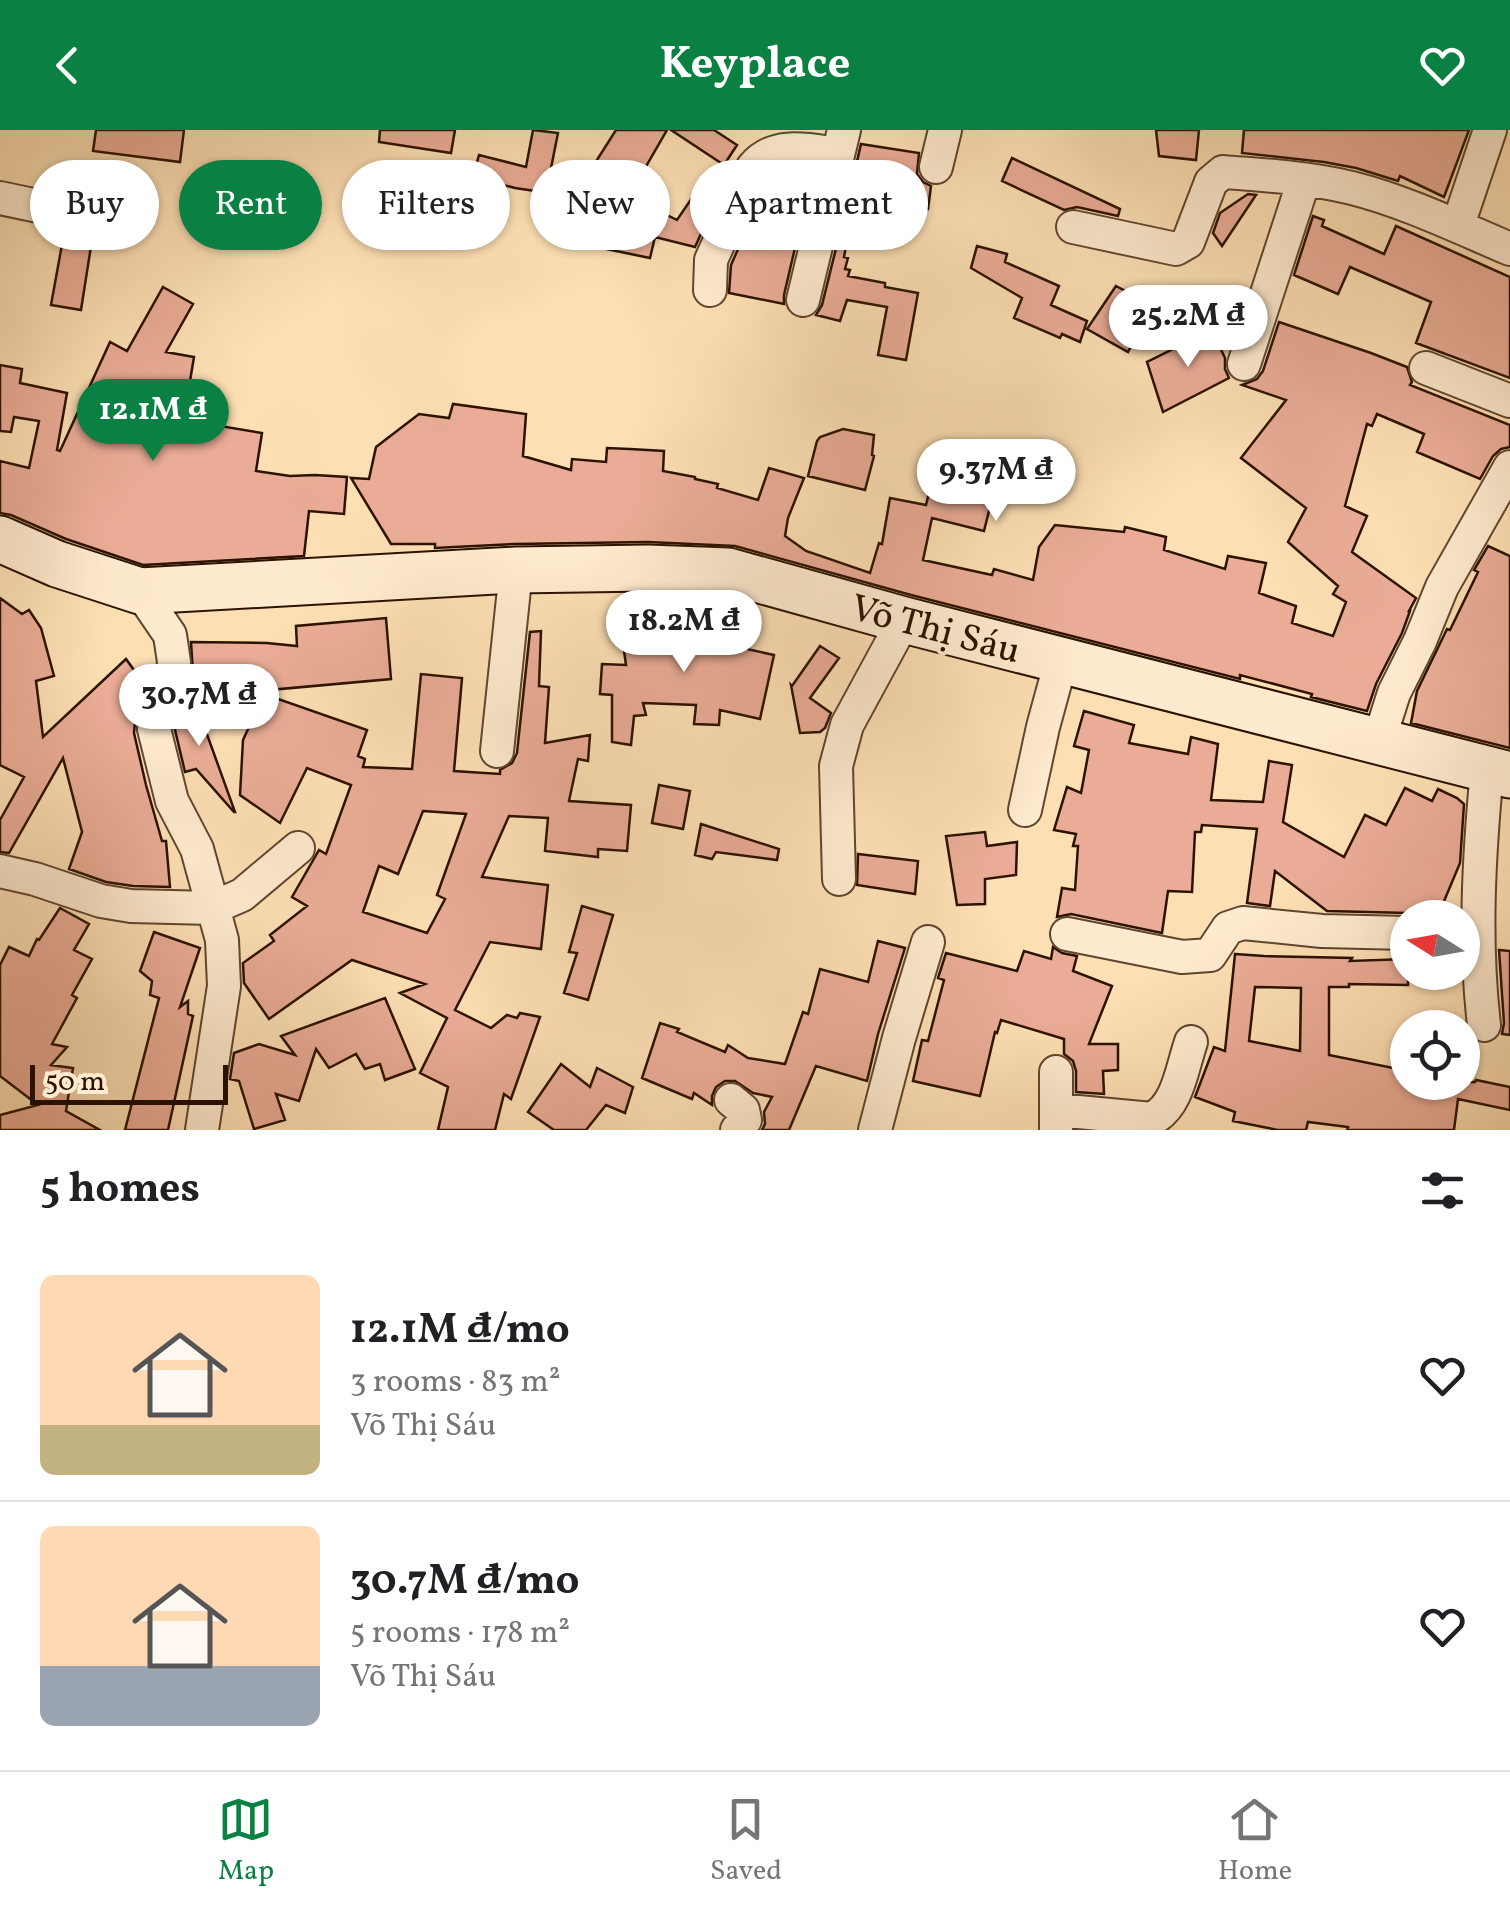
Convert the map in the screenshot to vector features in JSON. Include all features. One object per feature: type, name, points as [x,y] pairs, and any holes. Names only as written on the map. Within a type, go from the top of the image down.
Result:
[{"type":"street","points":[[936,168],[945,130]]},
{"type":"street","points":[[1458,225],[1490,130]]},
{"type":"street","points":[[710,290],[712,260],[761,157],[776,151],[841,142],[803,300]]},
{"type":"street","points":[[1073,227],[1176,249],[1188,242],[1211,182],[1223,172],[1271,175],[1350,188],[1403,204],[1510,249]]},
{"type":"street","points":[[1244,364],[1304,180]]},
{"type":"street","points":[[0,198],[30,204]]},
{"type":"street","points":[[1426,368],[1510,400]]},
{"type":"street","points":[[1379,740],[1394,693],[1442,587],[1510,466]]},
{"type":"street","name":"Võ Thị Sáu","points":[[0,540],[56,564],[140,590],[516,570],[728,571],[1061,661],[1499,772]]},
{"type":"street","points":[[498,751],[516,570]]},
{"type":"street","points":[[140,590],[170,635],[172,683],[154,729],[172,800],[197,849],[222,940],[224,986],[202,1130]]},
{"type":"street","points":[[839,879],[836,766],[847,726],[904,620]]},
{"type":"street","points":[[1025,810],[1061,661]]},
{"type":"street","points":[[1474,900],[1479,853],[1499,772]]},
{"type":"street","points":[[0,871],[101,901],[131,906],[212,908],[242,895],[298,848]]},
{"type":"street","points":[[1066,934],[1182,957],[1210,955],[1228,928],[1243,922],[1390,932]]},
{"type":"street","points":[[875,1130],[928,942]]},
{"type":"street","points":[[1479,990],[1484,1025]]},
{"type":"street","points":[[1056,1072],[1056,1120],[1152,1118],[1170,1104],[1191,1042]]},
{"type":"building","points":[[96,130],[184,130],[179,162],[93,151]]},
{"type":"building","points":[[380,130],[455,130],[451,153],[379,142]]},
{"type":"building","points":[[533,130],[558,133],[553,160],[530,160],[530,190],[510,187],[510,163],[526,167]]},
{"type":"building","points":[[616,130],[667,130],[650,160],[597,160]]},
{"type":"building","points":[[671,130],[714,130],[737,145],[727,160],[716,160]]},
{"type":"building","points":[[1156,130],[1199,130],[1196,160],[1159,156]]},
{"type":"building","points":[[1244,130],[1469,130],[1444,197],[1400,176],[1398,181],[1324,162],[1242,153]]},
{"type":"building","points":[[861,144],[919,153],[918,160],[857,160]]},
{"type":"building","points":[[1012,158],[1120,209],[1118,216],[1077,207],[1064,210],[1002,181]]},
{"type":"building","points":[[1248,194],[1256,195],[1222,246],[1213,233],[1220,213]]},
{"type":"building","points":[[690,201],[690,246],[670,241],[670,216],[677,220]]},
{"type":"building","points":[[1313,216],[1324,220],[1322,226],[1384,254],[1396,226],[1510,277],[1510,378],[1416,343],[1431,302],[1350,267],[1338,294],[1294,275]]},
{"type":"building","points":[[977,246],[1007,254],[1005,262],[1059,286],[1051,305],[1087,321],[1080,342],[1062,334],[1060,338],[1014,318],[1022,298],[971,268]]},
{"type":"building","points":[[61,250],[90,250],[81,310],[51,305]]},
{"type":"building","points":[[611,250],[652,250],[650,258]]},
{"type":"building","points":[[738,250],[795,250],[784,304],[729,293],[731,265]]},
{"type":"building","points":[[836,250],[845,250],[848,276],[918,293],[906,360],[878,355],[887,307],[847,300],[840,321],[816,315]]},
{"type":"building","points":[[1116,286],[1135,296],[1128,310],[1145,320],[1128,352],[1087,329]]},
{"type":"building","points":[[163,287],[193,304],[166,352],[194,357],[184,417],[262,433],[256,471],[347,477],[344,514],[309,511],[304,556],[143,565],[0,513],[0,461],[29,468],[39,421],[14,417],[11,432],[0,431],[0,365],[22,369],[20,383],[67,393],[57,450],[60,451],[110,342],[127,351]]},
{"type":"building","points":[[1279,322],[1407,367],[1410,385],[1510,425],[1510,447],[1493,456],[1480,479],[1417,452],[1424,434],[1377,414],[1372,426],[1367,424],[1345,506],[1367,516],[1352,552],[1416,598],[1367,711],[735,546],[648,542],[435,548],[435,544],[391,544],[351,478],[369,479],[376,447],[419,414],[449,418],[453,404],[526,414],[523,456],[571,470],[572,459],[606,462],[607,448],[664,451],[663,471],[718,484],[717,488],[758,500],[769,468],[804,478],[785,536],[806,551],[870,573],[879,543],[882,544],[890,498],[926,505],[937,459],[998,475],[984,531],[932,518],[923,560],[992,575],[994,569],[1033,580],[1039,547],[1055,525],[1124,532],[1125,527],[1166,537],[1164,550],[1225,569],[1228,556],[1266,563],[1259,593],[1296,606],[1292,623],[1333,636],[1346,602],[1333,594],[1338,586],[1288,542],[1306,508],[1241,458],[1286,400],[1242,385],[1257,379],[1263,371]]},
{"type":"building","points":[[1212,330],[1229,378],[1163,412],[1147,362]]},
{"type":"building","points":[[843,429],[874,435],[874,456],[865,490],[808,476],[817,441]]},
{"type":"building","points":[[1488,546],[1510,556],[1510,748],[1411,723],[1417,691]]},
{"type":"building","points":[[0,598],[22,614],[29,610],[41,628],[54,676],[36,681],[43,737],[126,659],[144,684],[149,674],[152,678],[134,733],[162,841],[166,841],[170,887],[106,882],[69,869],[82,832],[63,758],[9,853],[0,852],[0,820],[24,777],[0,765]]},
{"type":"building","points":[[618,607],[641,608],[640,641],[699,644],[701,613],[726,614],[724,644],[774,655],[760,719],[720,710],[719,725],[694,724],[696,705],[643,703],[646,715],[634,716],[631,745],[612,742],[612,695],[600,694],[602,664],[626,665]]},
{"type":"building","points":[[386,618],[391,679],[236,693],[238,677],[193,674],[191,642],[297,646],[296,626]]},
{"type":"building","points":[[541,631],[539,686],[549,687],[545,743],[590,735],[588,761],[578,759],[569,801],[631,805],[627,851],[598,849],[598,857],[545,851],[548,818],[509,816],[482,877],[548,885],[541,949],[490,942],[455,1010],[491,1028],[507,1015],[540,1017],[511,1099],[504,1094],[495,1130],[438,1130],[448,1087],[420,1073],[447,1018],[400,993],[425,984],[352,960],[269,1019],[244,983],[243,963],[274,941],[270,935],[307,906],[292,897],[319,850],[326,854],[351,785],[307,768],[280,823],[240,795],[243,740],[264,694],[367,730],[358,756],[365,759],[363,767],[412,769],[421,674],[462,678],[454,771],[500,774],[517,753],[530,632]],"holes":[[[423,811],[466,814],[437,895],[445,899],[427,933],[363,912],[379,866],[398,874]]]},
{"type":"building","points":[[820,646],[839,658],[810,698],[831,713],[820,732],[800,733],[791,685]]},
{"type":"building","points":[[191,690],[235,812],[196,769],[185,772],[175,730]]},
{"type":"building","points":[[1084,711],[1134,725],[1129,743],[1188,754],[1191,737],[1218,744],[1211,800],[1263,802],[1269,761],[1292,765],[1283,822],[1344,857],[1365,815],[1386,825],[1405,788],[1432,801],[1438,789],[1464,804],[1460,863],[1445,900],[1390,900],[1390,913],[1327,911],[1275,871],[1270,906],[1247,903],[1257,829],[1202,825],[1201,832],[1195,832],[1192,892],[1168,891],[1162,933],[1071,914],[1057,917],[1062,888],[1075,890],[1078,846],[1073,846],[1076,834],[1054,830],[1067,787],[1081,793],[1089,750],[1074,746]]},
{"type":"building","points":[[659,785],[690,791],[683,829],[652,823]]},
{"type":"building","points":[[701,824],[779,849],[777,860],[716,852],[712,859],[695,855]]},
{"type":"building","points":[[985,832],[987,846],[1017,842],[1016,875],[985,879],[985,904],[957,905],[946,836]]},
{"type":"building","points":[[858,854],[918,861],[915,894],[857,885]]},
{"type":"building","points":[[582,906],[613,915],[588,1000],[564,993],[577,953],[569,952]]},
{"type":"building","points":[[60,908],[89,924],[74,950],[92,959],[72,995],[77,998],[52,1044],[67,1047],[51,1065],[73,1068],[66,1111],[100,1130],[0,1130],[0,1115],[38,1105],[0,1076],[0,965],[9,947],[29,956]]},
{"type":"building","points":[[154,932],[200,948],[180,1007],[188,1001],[188,1014],[193,1016],[168,1130],[125,1130],[159,998],[150,995],[152,981],[140,971]]},
{"type":"building","points":[[878,941],[905,948],[867,1081],[816,1066],[789,1130],[762,1130],[764,1112],[772,1097],[753,1093],[735,1081],[725,1081],[716,1087],[712,1105],[694,1093],[692,1099],[642,1078],[660,1023],[725,1052],[728,1045],[748,1058],[785,1064],[803,1012],[808,1014],[820,969],[868,982]]},
{"type":"building","points":[[1053,947],[1077,956],[1073,971],[1112,986],[1089,1044],[1118,1044],[1118,1070],[1103,1071],[1104,1094],[1076,1092],[1076,1071],[1073,1061],[1064,1054],[1064,1039],[1001,1020],[980,1096],[913,1081],[922,1040],[928,1041],[944,980],[938,978],[946,953],[1017,971],[1024,951],[1051,959]]},
{"type":"building","points":[[1499,950],[1510,951],[1510,1035],[1502,1034]]},
{"type":"building","points":[[1235,954],[1390,960],[1390,985],[1329,987],[1329,1055],[1390,1067],[1390,1100],[1458,1100],[1454,1130],[1347,1130],[1348,1127],[1308,1122],[1306,1130],[1278,1130],[1233,1121],[1235,1112],[1195,1097],[1214,1047],[1225,1051]],"holes":[[[1255,987],[1301,988],[1300,1051],[1249,1041]]]},
{"type":"building","points":[[385,998],[415,1069],[385,1080],[380,1064],[365,1069],[356,1054],[329,1068],[316,1049],[299,1101],[276,1094],[285,1120],[254,1129],[239,1081],[230,1079],[234,1053],[259,1044],[295,1055],[281,1036]]},
{"type":"building","points":[[561,1064],[590,1087],[597,1068],[633,1087],[625,1113],[606,1105],[586,1130],[554,1130],[528,1112]]},
{"type":"building","points":[[1480,1081],[1510,1087],[1510,1110],[1463,1100],[1480,1100]]}]
